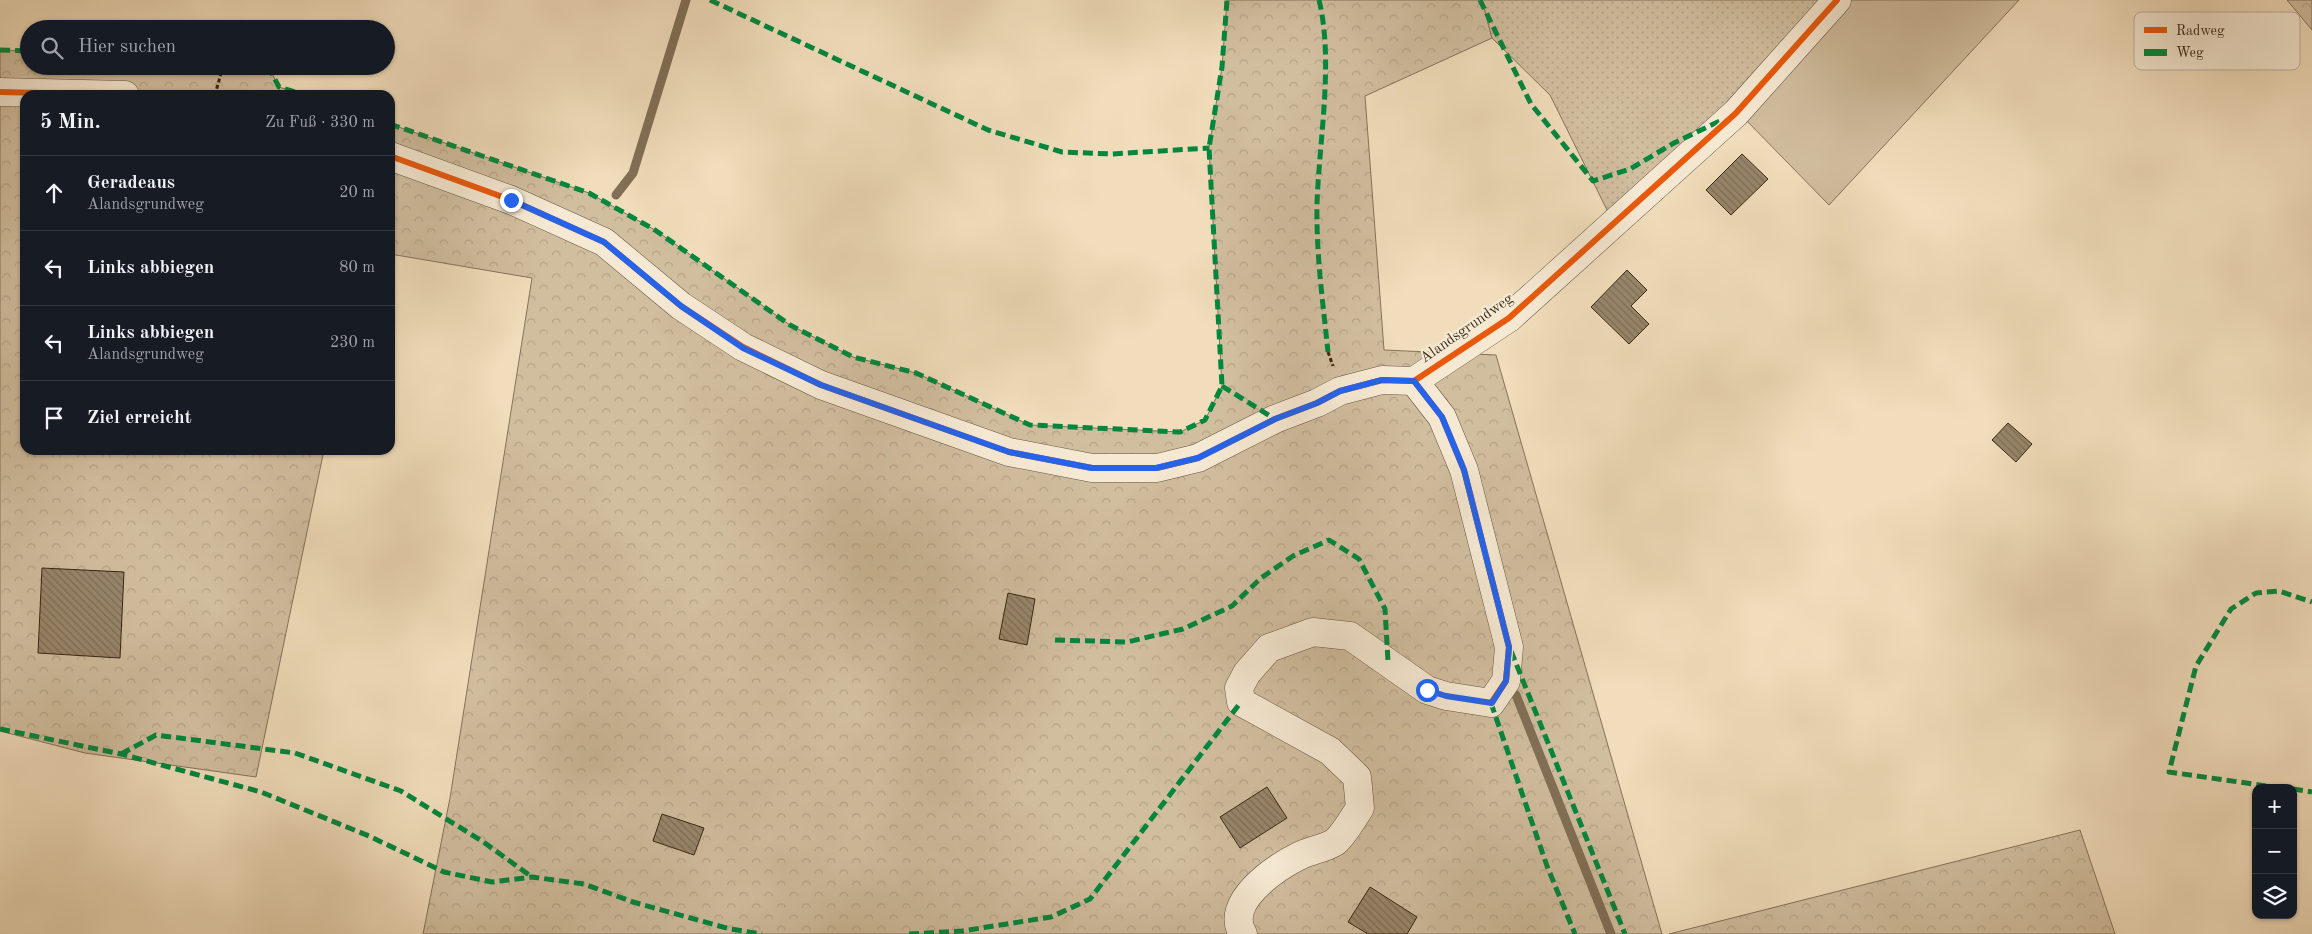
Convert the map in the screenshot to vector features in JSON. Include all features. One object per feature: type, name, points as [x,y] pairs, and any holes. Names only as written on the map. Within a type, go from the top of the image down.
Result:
[{"type":"street","name":"Alandsgrundweg","points":[[395,158],[511,200],[604,242],[681,306],[751,352],[821,385],[1009,452],[1092,468],[1156,468],[1198,458],[1275,419],[1317,403],[1340,391],[1382,380],[1414,381],[1509,318],[1736,113],[1837,0]]},
{"type":"street","points":[[0,92],[20,92]]},
{"type":"street","points":[[1243,934],[1239,928],[1237,912],[1259,881],[1299,855],[1335,841],[1360,808],[1357,777],[1330,751],[1241,702],[1240,688],[1247,673],[1269,648],[1313,632],[1350,636],[1427,690],[1446,696],[1492,703],[1506,681],[1509,647],[1464,470],[1442,417],[1414,381]]},
{"type":"path","points":[[216,90],[221,75]]},
{"type":"green space","points":[[1227,0],[1482,0],[1492,38],[1365,96],[1384,350],[1496,355],[1662,934],[423,934],[450,798],[532,278],[395,255],[395,126],[589,193],[655,230],[790,325],[853,357],[916,373],[1030,425],[1180,432],[1205,420],[1222,386],[1209,148],[1222,67]]},
{"type":"green space","points":[[1482,0],[1822,0],[1745,96],[1610,216],[1550,95],[1492,38]]},
{"type":"green space","points":[[1845,0],[2019,0],[1829,205],[1743,117]]},
{"type":"green space","points":[[2287,0],[2312,0],[2312,30],[2300,16],[2300,12],[2297,12]]},
{"type":"green space","points":[[0,50],[20,51],[20,75],[273,75],[279,87],[288,90],[20,90],[20,455],[323,455],[256,777],[85,753],[0,731]]},
{"type":"green space","points":[[2080,830],[2115,934],[1669,934]]},
{"type":"building","points":[[1742,154],[1768,179],[1731,215],[1706,190]]},
{"type":"building","points":[[1627,270],[1647,290],[1631,306],[1649,324],[1629,344],[1591,307]]},
{"type":"building","points":[[2008,423],[2032,444],[2016,462],[1992,440]]},
{"type":"building","points":[[42,568],[124,572],[120,658],[38,653]]},
{"type":"building","points":[[1008,593],[1035,599],[1027,645],[999,639]]},
{"type":"building","points":[[1267,787],[1287,818],[1240,848],[1220,817]]},
{"type":"building","points":[[662,814],[704,828],[694,855],[653,841]]},
{"type":"building","points":[[1370,887],[1417,917],[1407,934],[1368,934],[1348,922]]},
{"type":"waterway","points":[[616,195],[633,173],[686,0]]},
{"type":"waterway","points":[[1516,695],[1611,934]]},
{"type":"marked path","points":[[710,0],[988,130],[1062,152],[1111,154],[1209,148]]},
{"type":"marked path","points":[[395,126],[589,193],[655,230],[790,325],[853,357],[916,373],[1030,425],[1180,432],[1205,420],[1222,386],[1209,148],[1222,67],[1227,0]]},
{"type":"marked path","points":[[1319,0],[1323,24],[1325,75],[1317,223],[1320,278],[1328,352]]},
{"type":"marked path","points":[[1480,0],[1531,104],[1593,181],[1630,169],[1674,143],[1722,120]]},
{"type":"marked path","points":[[0,50],[20,51]]},
{"type":"marked path","points":[[273,75],[279,87],[288,90]]},
{"type":"marked path","points":[[1222,386],[1275,419]]},
{"type":"marked path","points":[[1055,640],[1127,642],[1183,629],[1232,606],[1261,578],[1293,556],[1329,540],[1359,559],[1385,609],[1388,661]]},
{"type":"marked path","points":[[2253,784],[2169,772],[2196,666],[2231,609],[2256,593],[2279,591],[2312,602]]},
{"type":"marked path","points":[[1511,651],[1625,934]]},
{"type":"marked path","points":[[909,934],[962,931],[1051,917],[1090,899],[1241,702]]},
{"type":"marked path","points":[[1491,703],[1547,866],[1575,934]]},
{"type":"marked path","points":[[0,729],[121,754],[261,792],[369,836],[444,872],[492,882],[532,877],[584,884],[633,902],[730,929],[762,934]]},
{"type":"marked path","points":[[121,754],[156,735],[295,753],[401,791],[482,841],[532,877]]},
{"type":"marked path","points":[[2297,790],[2312,792]]},
{"type":"cycle path","points":[[395,158],[511,200],[604,242],[681,306],[743,347],[821,385],[1009,452],[1092,468],[1157,468],[1198,458],[1275,419],[1317,403],[1340,391],[1382,380],[1414,381],[1509,318],[1736,113],[1837,0]]},
{"type":"cycle path","points":[[0,92],[20,92]]},
{"type":"cycle path","points":[[1414,381],[1442,417],[1464,470],[1509,647],[1506,681],[1491,703]]},
{"type":"route","points":[[511,200],[604,242],[681,306],[743,348],[821,385],[1009,452],[1092,468],[1156,468],[1198,458],[1275,419],[1317,403],[1340,391],[1382,380],[1405,379],[1414,381],[1442,417],[1464,470],[1509,647],[1506,681],[1492,703],[1446,696],[1427,690]]}]
